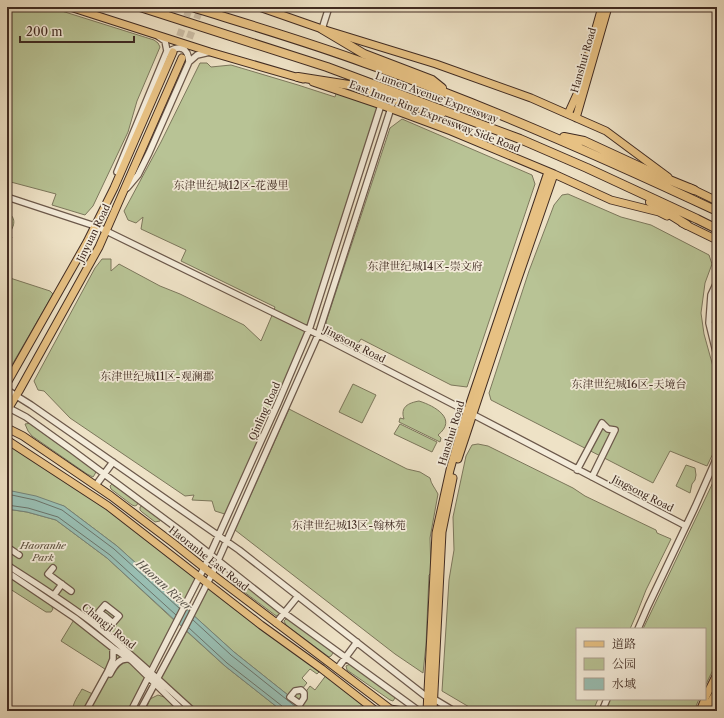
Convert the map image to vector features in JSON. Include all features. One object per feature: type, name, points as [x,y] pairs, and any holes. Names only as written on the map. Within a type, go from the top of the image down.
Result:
[{"type":"highway","name":"Lumen Avenue Expressway","points":[[140,7],[327,67],[461,116],[540,147],[717,229]]},
{"type":"highway","name":"Lumen Avenue Expressway","points":[[192,7],[365,62],[451,94],[631,170],[717,211]]},
{"type":"highway","points":[[322,28],[364,54],[432,80],[451,94]]},
{"type":"highway","points":[[298,77],[355,86],[429,111],[461,116]]},
{"type":"highway","points":[[548,134],[584,141],[694,190]]},
{"type":"highway","points":[[586,168],[613,186],[648,201],[687,225]]},
{"type":"highway","points":[[707,705],[717,686]]},
{"type":"highway","points":[[707,705],[717,693]]},
{"type":"highway","points":[[707,705],[717,698]]},
{"type":"main road","name":"East Inner Ring Expressway Side Road","points":[[70,7],[210,52],[298,77],[391,108],[451,131],[611,200],[659,212],[717,240]]},
{"type":"main road","points":[[259,7],[436,64],[531,98],[606,132],[665,176],[717,201]]},
{"type":"main road","name":"Hanshui Road","points":[[568,114],[578,92],[602,7]]},
{"type":"main road","name":"Hanshui Road","points":[[576,118],[608,7]]},
{"type":"main road","name":"Jinyuan Road","points":[[7,383],[95,226],[114,188],[173,52]]},
{"type":"main road","name":"Jinyuan Road","points":[[8,408],[96,253],[182,58]]},
{"type":"main road","name":"Hanshui Road","points":[[427,711],[430,699],[431,621],[436,533],[450,470],[462,427],[470,413],[551,173]]},
{"type":"main road","name":"Haoranhe East Road","points":[[7,428],[23,436],[96,485],[391,710]]},
{"type":"main road","name":"Haoranhe East Road","points":[[7,440],[108,506],[261,625],[322,669],[376,711]]},
{"type":"main road","points":[[700,711],[707,705],[717,674]]},
{"type":"main road","points":[[420,711],[425,708],[430,699]]},
{"type":"main road","name":"Hanshui Road","points":[[430,699],[433,711]]},
{"type":"main road","points":[[391,710],[403,711]]},
{"type":"street","points":[[322,28],[329,7]]},
{"type":"street","points":[[114,188],[116,174],[167,51],[165,42],[158,36]]},
{"type":"street","points":[[165,55],[173,49],[179,48],[185,50],[188,55],[189,62]]},
{"type":"street","points":[[123,193],[138,175],[189,62],[197,55],[210,52]]},
{"type":"street","name":"Qinling Road","points":[[131,711],[211,555],[309,330],[381,105]]},
{"type":"street","name":"Qinling Road","points":[[140,711],[208,583],[318,335],[391,108]]},
{"type":"street","name":"Jingsong Road","points":[[7,197],[106,231],[309,330],[686,526]]},
{"type":"street","points":[[717,282],[711,296],[709,323],[717,356]]},
{"type":"street","points":[[7,390],[31,405],[239,550],[430,699],[454,711]]},
{"type":"street","points":[[8,408],[26,417],[104,474],[218,560],[284,613],[420,711]]},
{"type":"street","points":[[577,470],[602,423],[608,429],[615,430],[592,477]]},
{"type":"street","points":[[638,628],[717,457]]},
{"type":"street","points":[[96,485],[113,462]]},
{"type":"street","points":[[7,555],[9,548],[19,555]]},
{"type":"street","name":"Changji Road","points":[[7,565],[54,595],[98,627],[150,675],[184,711]]},
{"type":"street","points":[[53,568],[48,574],[71,591]]},
{"type":"street","name":"Changji Road","points":[[7,572],[76,618],[150,675]]},
{"type":"street","points":[[54,595],[62,584]]},
{"type":"street","points":[[276,622],[298,596]]},
{"type":"street","points":[[98,627],[106,617]]},
{"type":"street","points":[[337,669],[357,642]]},
{"type":"street","points":[[86,711],[108,671],[113,659],[113,648]]},
{"type":"street","points":[[90,711],[116,664],[124,659],[128,659]]},
{"type":"street","name":"Changji Road","points":[[156,681],[193,711]]},
{"type":"street","points":[[602,711],[607,700]]},
{"type":"green space","points":[[7,7],[49,7],[154,40],[160,47],[137,101],[128,132],[93,206],[85,215],[52,205],[56,194],[7,181]]},
{"type":"green space","points":[[200,63],[207,63],[211,67],[231,65],[335,97],[337,90],[381,105],[309,330],[228,515],[215,511],[212,501],[192,500],[194,495],[185,496],[70,418],[44,391],[38,390],[34,381],[95,268],[102,259],[111,259],[111,271],[119,264],[160,286],[244,325],[261,341],[275,307],[181,261],[186,250],[141,229],[143,217],[136,223],[128,220],[124,211],[161,142]]},
{"type":"green space","points":[[402,119],[532,175],[535,184],[467,387],[451,385],[361,339],[357,345],[329,330],[326,322],[390,128]]},
{"type":"green space","points":[[568,194],[621,217],[651,225],[709,255],[712,264],[705,283],[701,313],[704,334],[717,381],[717,445],[707,466],[670,451],[653,483],[491,400],[489,393],[529,271],[554,205],[562,195]]},
{"type":"green space","points":[[7,213],[13,217],[14,223],[12,230],[7,235]]},
{"type":"green space","points":[[7,235],[12,237],[10,241],[7,240]]},
{"type":"green space","points":[[7,277],[50,291],[53,294],[7,372]]},
{"type":"green space","points":[[717,287],[717,346],[711,323],[713,298]]},
{"type":"green space","points":[[353,384],[376,395],[362,423],[339,412]]},
{"type":"green space","points":[[419,401],[432,406],[442,414],[445,419],[446,424],[444,429],[438,435],[441,438],[440,442],[399,422],[400,418],[404,419],[403,411],[406,406]]},
{"type":"green space","points":[[289,409],[407,469],[420,472],[430,478],[438,494],[430,538],[431,573],[429,575],[426,645],[423,673],[395,654],[235,530]]},
{"type":"green space","points":[[32,423],[32,425],[96,471],[93,477],[32,436],[25,424]]},
{"type":"green space","points":[[400,424],[437,442],[432,452],[394,434]]},
{"type":"green space","name":"Haoranhe Park","points":[[7,440],[50,467],[200,577],[184,607],[117,546],[64,506],[7,490]]},
{"type":"green space","points":[[478,444],[488,446],[573,488],[585,496],[656,530],[657,533],[671,539],[646,590],[630,628],[576,628],[576,700],[598,700],[593,711],[476,711],[442,691],[449,580],[454,550],[453,517],[466,456],[472,445]]},
{"type":"green space","points":[[686,465],[695,468],[696,475],[690,493],[676,486]]},
{"type":"green space","points":[[717,474],[717,662],[706,684],[706,628],[643,628]]},
{"type":"green space","points":[[112,484],[138,502],[137,505],[132,505],[111,489],[110,486]]},
{"type":"green space","points":[[142,506],[161,519],[160,521],[155,522],[142,512],[140,507]]},
{"type":"green space","name":"Haoranhe Park","points":[[7,509],[27,512],[56,520],[107,558],[176,622],[131,711],[73,711],[75,702],[82,689],[95,695],[108,671],[61,641],[75,618],[113,648],[113,658],[120,646],[98,627],[7,565]]},
{"type":"green space","points":[[228,574],[233,575],[279,611],[280,614],[277,616],[275,615],[232,583],[228,579]]},
{"type":"green space","points":[[7,576],[51,605],[53,609],[51,612],[46,612],[7,587]]},
{"type":"green space","points":[[208,583],[322,669],[317,674],[310,669],[302,678],[307,683],[301,690],[305,693],[310,686],[315,690],[327,674],[376,711],[308,711],[234,652],[192,614]]},
{"type":"green space","points":[[286,619],[332,650],[333,653],[331,656],[329,657],[286,625],[284,621]]},
{"type":"green space","points":[[184,629],[225,666],[282,711],[193,711],[158,679]]},
{"type":"green space","points":[[350,664],[392,693],[395,698],[393,701],[347,670],[346,666]]},
{"type":"green space","points":[[158,695],[164,697],[180,711],[145,711],[150,699]]},
{"type":"green space","points":[[610,700],[699,700],[694,711],[605,711]]},
{"type":"water","points":[[7,490],[36,496],[64,506],[117,546],[234,652],[308,711],[282,711],[225,666],[107,558],[56,520],[27,512],[7,509]]},
{"type":"tunnel","points":[[176,46],[190,7]]},
{"type":"tunnel","points":[[182,58],[201,7]]},
{"type":"district","name":"东津世纪城12区-花漫里","points":[[231,185]]},
{"type":"district","name":"东津世纪城14区-崇文府","points":[[425,266]]},
{"type":"district","name":"东津世纪城11区-观澜郡","points":[[157,376]]},
{"type":"district","name":"东津世纪城16区-天境台","points":[[629,384]]},
{"type":"district","name":"东津世纪城13区-翰林苑","points":[[349,525]]},
{"type":"water label","name":"Haoran River","points":[[164,585]]}]
